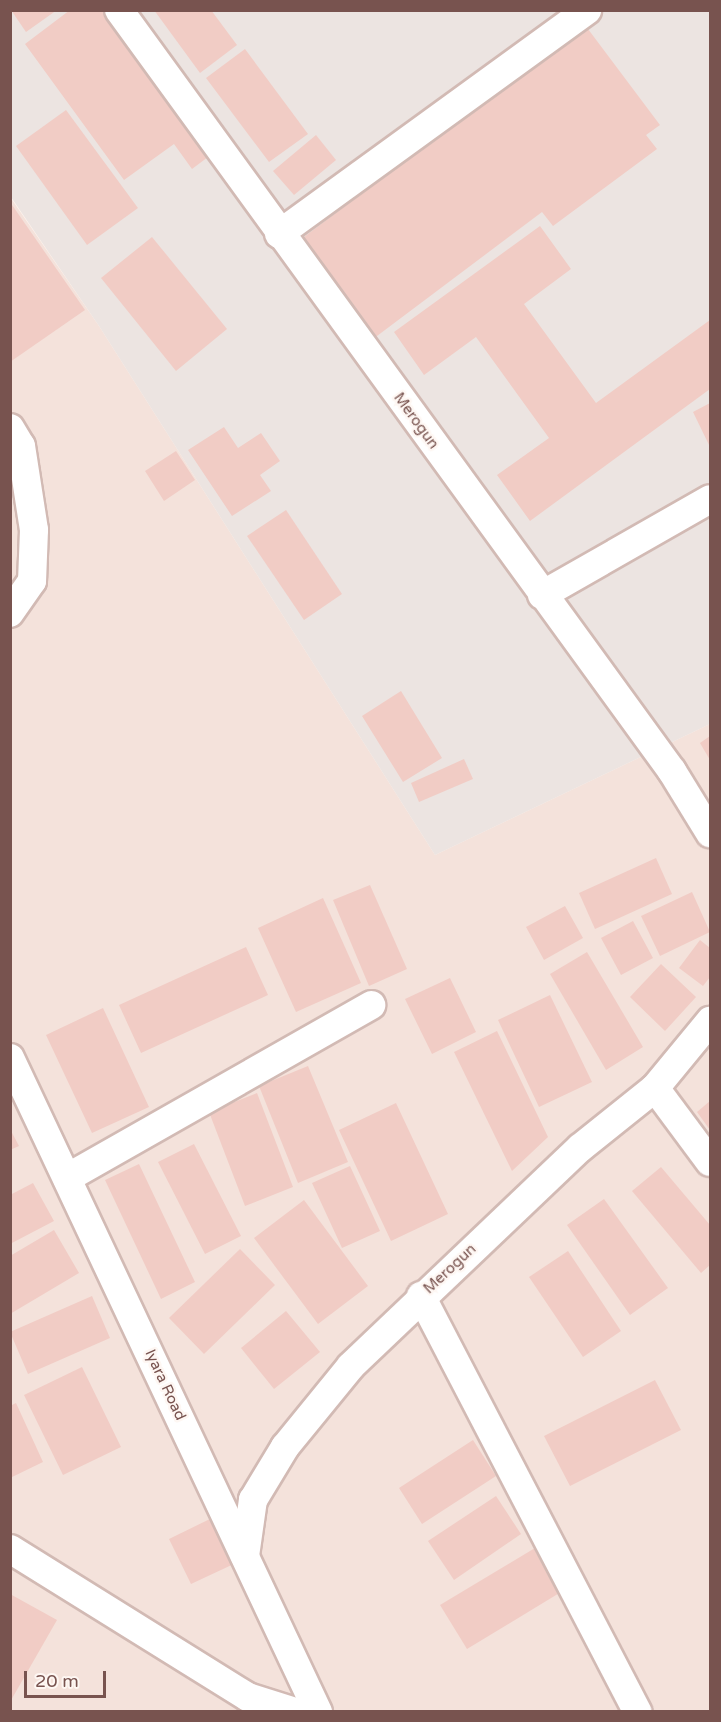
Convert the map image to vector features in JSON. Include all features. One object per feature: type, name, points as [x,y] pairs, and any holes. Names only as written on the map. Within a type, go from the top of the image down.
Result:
[{"type":"street","name":"Merogun","points":[[119,10],[279,234],[672,771],[711,833]]},
{"type":"street","points":[[279,234],[587,10]]},
{"type":"street","points":[[10,428],[21,446],[34,530],[32,580],[10,613]]},
{"type":"street","points":[[542,595],[711,499]]},
{"type":"street","points":[[67,1178],[371,1005]]},
{"type":"street","name":"Merogun","points":[[245,1556],[254,1500],[285,1447],[351,1366],[580,1148],[655,1088],[704,1035]]},
{"type":"street","name":"Iyara Road","points":[[10,1058],[318,1712]]},
{"type":"street","points":[[655,1088],[711,1162]]},
{"type":"street","points":[[422,1296],[638,1712]]},
{"type":"street","points":[[10,1549],[248,1697],[295,1712]]},
{"type":"shaded area","points":[[10,11],[710,11],[710,724],[435,855],[99,326],[11,197]]},
{"type":"shaded area","points":[[10,197],[99,326],[435,855],[710,724],[710,1711],[11,1711]]},
{"type":"building","points":[[11,10],[57,10],[26,32]]},
{"type":"building","points":[[70,10],[113,10],[216,151],[192,169],[174,144],[124,180],[25,44]]},
{"type":"building","points":[[154,10],[211,10],[237,45],[200,73]]},
{"type":"building","points":[[585,25],[660,125],[646,135],[657,149],[553,226],[542,212],[373,339],[300,240]]},
{"type":"building","points":[[245,49],[308,134],[269,162],[206,78]]},
{"type":"building","points":[[66,110],[138,208],[87,245],[16,146]]},
{"type":"building","points":[[316,135],[336,160],[294,195],[273,171]]},
{"type":"building","points":[[10,202],[85,310],[10,362]]},
{"type":"building","points":[[540,226],[571,269],[524,304],[596,403],[710,320],[710,389],[530,521],[497,475],[549,438],[476,337],[424,375],[394,332]]},
{"type":"building","points":[[152,237],[227,329],[176,371],[101,278]]},
{"type":"building","points":[[710,403],[710,447],[693,412]]},
{"type":"building","points":[[224,427],[238,448],[261,433],[280,461],[260,475],[271,491],[232,516],[188,450]]},
{"type":"building","points":[[176,451],[195,480],[164,501],[145,471]]},
{"type":"building","points":[[286,510],[342,594],[304,620],[247,536]]},
{"type":"building","points":[[401,691],[442,758],[403,782],[362,716]]},
{"type":"building","points":[[710,736],[710,760],[700,743]]},
{"type":"building","points":[[464,759],[473,779],[419,802],[411,783]]},
{"type":"building","points":[[656,858],[672,894],[595,929],[579,893]]},
{"type":"building","points":[[370,885],[407,969],[369,986],[333,900]]},
{"type":"building","points":[[692,892],[710,932],[660,956],[641,916]]},
{"type":"building","points":[[323,898],[361,983],[296,1012],[258,928]]},
{"type":"building","points":[[565,906],[583,938],[544,960],[526,927]]},
{"type":"building","points":[[633,921],[653,958],[621,975],[601,938]]},
{"type":"building","points":[[700,940],[710,948],[710,977],[703,986],[679,968]]},
{"type":"building","points":[[246,947],[268,995],[141,1053],[119,1005]]},
{"type":"building","points":[[587,952],[643,1047],[606,1070],[550,974]]},
{"type":"building","points":[[661,964],[696,997],[665,1031],[630,997]]},
{"type":"building","points":[[450,978],[476,1032],[432,1054],[405,999]]},
{"type":"building","points":[[550,995],[592,1082],[539,1107],[498,1020]]},
{"type":"building","points":[[103,1008],[149,1107],[92,1133],[46,1035]]},
{"type":"building","points":[[497,1031],[548,1137],[512,1171],[454,1052]]},
{"type":"building","points":[[308,1066],[348,1162],[298,1183],[259,1086]]},
{"type":"building","points":[[257,1093],[293,1187],[245,1206],[209,1112]]},
{"type":"building","points":[[710,1101],[710,1130],[697,1112]]},
{"type":"building","points":[[396,1103],[448,1214],[391,1241],[339,1130]]},
{"type":"building","points":[[10,1129],[19,1146],[10,1150]]},
{"type":"building","points":[[194,1144],[241,1236],[205,1254],[158,1162]]},
{"type":"building","points":[[139,1164],[195,1282],[161,1299],[105,1180]]},
{"type":"building","points":[[350,1166],[380,1231],[342,1248],[312,1183]]},
{"type":"building","points":[[661,1167],[710,1225],[710,1265],[701,1273],[632,1191]]},
{"type":"building","points":[[33,1183],[54,1221],[10,1244],[10,1195]]},
{"type":"building","points":[[604,1199],[668,1288],[630,1315],[567,1225]]},
{"type":"building","points":[[304,1200],[368,1286],[318,1324],[254,1238]]},
{"type":"building","points":[[54,1230],[79,1273],[10,1314],[10,1256]]},
{"type":"building","points":[[240,1249],[275,1285],[204,1354],[169,1318]]},
{"type":"building","points":[[568,1251],[621,1331],[583,1357],[529,1277]]},
{"type":"building","points":[[92,1296],[110,1338],[28,1374],[10,1332]]},
{"type":"building","points":[[286,1311],[320,1352],[274,1389],[241,1348]]},
{"type":"building","points":[[82,1367],[121,1447],[63,1475],[24,1395]]},
{"type":"building","points":[[655,1380],[681,1430],[570,1486],[544,1436]]},
{"type":"building","points":[[16,1403],[43,1462],[10,1478],[10,1406]]},
{"type":"building","points":[[473,1440],[496,1476],[422,1524],[399,1488]]},
{"type":"building","points":[[496,1496],[521,1534],[454,1580],[428,1541]]},
{"type":"building","points":[[216,1516],[238,1562],[191,1584],[169,1539]]},
{"type":"building","points":[[535,1548],[561,1592],[467,1649],[440,1605]]},
{"type":"building","points":[[10,1594],[57,1620],[10,1702]]}]
